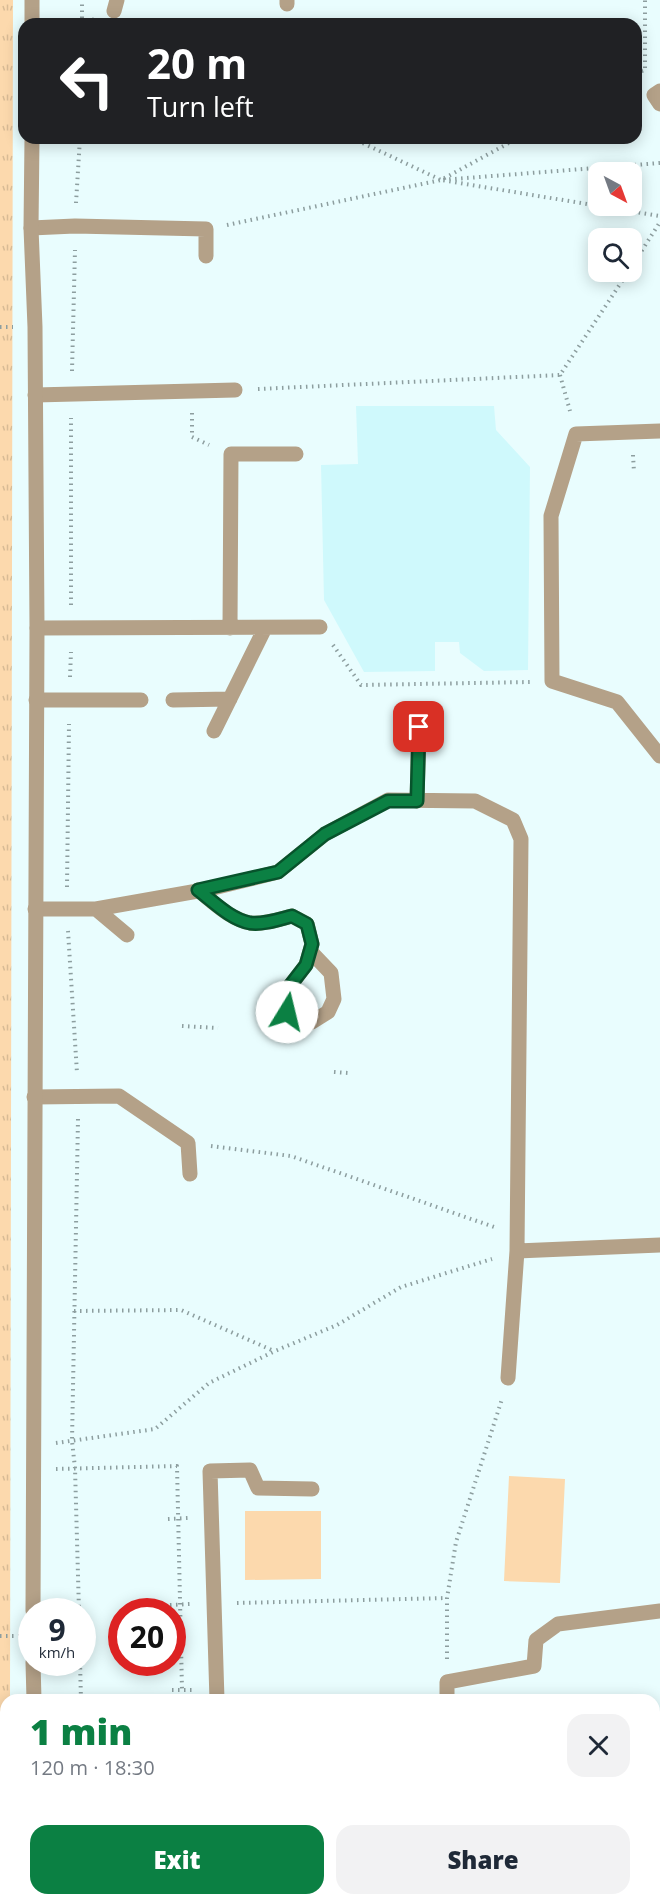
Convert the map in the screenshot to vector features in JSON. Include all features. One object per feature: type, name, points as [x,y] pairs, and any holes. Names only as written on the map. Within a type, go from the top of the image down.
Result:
[{"type":"street","points":[[32,0],[32,18]]},
{"type":"street","points":[[660,91],[654,95],[660,104]]},
{"type":"street","points":[[32,144],[31,228],[37,628],[33,1598]]},
{"type":"street","points":[[31,228],[75,226],[206,229],[206,256]]},
{"type":"street","points":[[35,395],[236,390]]},
{"type":"street","points":[[660,431],[576,434],[551,516],[552,681],[617,702],[660,756]]},
{"type":"street","points":[[230,628],[231,454],[296,454]]},
{"type":"street","points":[[37,628],[321,627]]},
{"type":"street","points":[[214,731],[265,628]]},
{"type":"street","points":[[174,700],[230,699]]},
{"type":"street","points":[[36,700],[141,700]]},
{"type":"street","points":[[417,801],[419,727]]},
{"type":"street","points":[[35,909],[96,909],[278,872],[325,834],[388,801],[475,801],[513,820],[521,839],[518,1251],[508,1378]]},
{"type":"street","points":[[198,890],[224,911],[251,923],[274,921],[292,916],[307,924],[312,944],[310,951]]},
{"type":"street","points":[[96,909],[127,935]]},
{"type":"street","points":[[34,1097],[119,1096],[188,1143],[190,1174]]},
{"type":"street","points":[[518,1251],[660,1245]]},
{"type":"street","points":[[217,1694],[210,1472],[250,1470],[258,1488],[312,1489]]},
{"type":"street","points":[[447,1694],[447,1682],[534,1666],[536,1640],[558,1624],[660,1611]]},
{"type":"street","points":[[33,1676],[33,1694]]},
{"type":"path","points":[[82,0],[82,18]]},
{"type":"path","points":[[645,0],[645,68]]},
{"type":"path","points":[[79,1598],[75,1468],[72,1441],[78,1096],[67,909],[72,394],[75,226],[80,144]]},
{"type":"path","points":[[365,144],[441,180],[660,216]]},
{"type":"path","points":[[441,180],[507,144]]},
{"type":"path","points":[[206,229],[441,180],[660,163]]},
{"type":"path","points":[[642,250],[660,222]]},
{"type":"path","points":[[576,434],[560,375],[621,282]]},
{"type":"path","points":[[236,390],[560,375]]},
{"type":"path","points":[[192,391],[192,437],[231,454]]},
{"type":"path","points":[[321,627],[361,685],[552,681]]},
{"type":"path","points":[[182,1026],[218,1028]]},
{"type":"path","points":[[334,1072],[348,1073]]},
{"type":"path","points":[[188,1143],[291,1156],[518,1235]]},
{"type":"path","points":[[34,1446],[155,1429],[209,1383],[275,1351],[337,1325],[401,1287],[518,1251]]},
{"type":"path","points":[[74,1311],[181,1310],[275,1351]]},
{"type":"path","points":[[447,1682],[447,1598],[456,1542],[508,1378]]},
{"type":"path","points":[[34,1470],[177,1466],[182,1690]]},
{"type":"path","points":[[214,1603],[447,1598]]},
{"type":"path","points":[[0,1636],[18,1636]]},
{"type":"path","points":[[80,1676],[81,1694]]},
{"type":"shaded area","points":[[356,406],[494,406],[496,430],[530,467],[528,670],[484,671],[460,653],[459,642],[435,642],[435,671],[364,672],[324,600],[321,465],[358,464]]},
{"type":"green space","points":[[0,0],[13,0],[10,1694],[0,1694]]},
{"type":"green space","points":[[509,1476],[565,1479],[560,1583],[504,1581]]},
{"type":"green space","points":[[245,1511],[321,1511],[321,1579],[245,1580]]},
{"type":"route","points":[[287,1012],[289,987],[306,965],[312,944],[307,924],[292,916],[274,921],[251,923],[224,911],[198,890],[278,872],[325,834],[388,801],[417,801],[419,727]]}]
